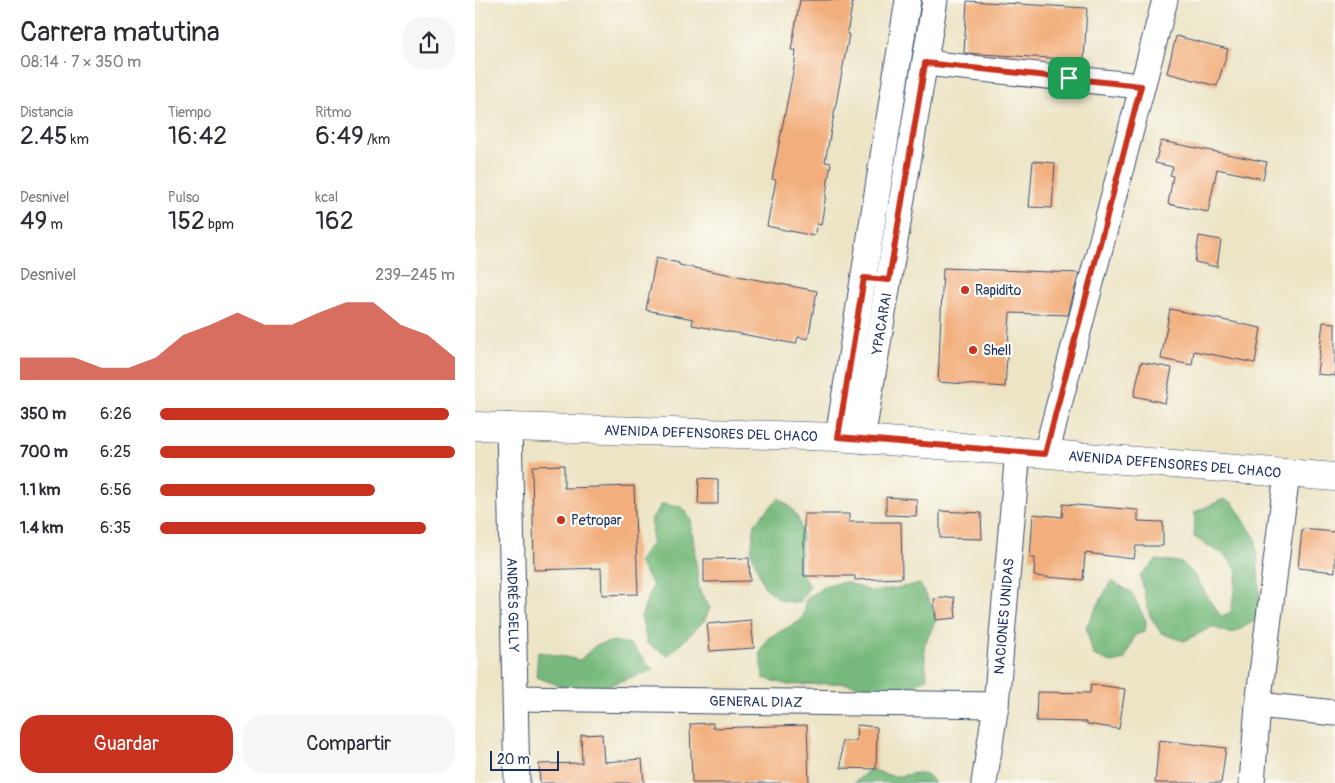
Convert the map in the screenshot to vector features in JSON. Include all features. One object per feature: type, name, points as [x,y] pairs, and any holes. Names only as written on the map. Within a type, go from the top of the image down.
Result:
[{"type":"main road","name":"AVENIDA DEFENSORES DEL CHACO","points":[[475,426],[850,438],[1018,450],[1045,454],[1335,477]]},
{"type":"street","name":"YPACARAI","points":[[850,438],[864,278],[908,0]]},
{"type":"street","name":"YPACARAI","points":[[850,438],[889,280],[935,0]]},
{"type":"street","points":[[1045,454],[1165,0]]},
{"type":"street","points":[[925,63],[1141,86]]},
{"type":"street","points":[[864,278],[889,280]]},
{"type":"street","name":"ANDRÉS GELLY","points":[[509,426],[517,783]]},
{"type":"street","name":"NACIONES UNIDAS","points":[[984,783],[996,705],[1018,450]]},
{"type":"street","points":[[1252,783],[1258,705],[1287,474]]},
{"type":"street","name":"GENERAL DIAZ","points":[[515,698],[996,705]]},
{"type":"street","points":[[1258,705],[1335,713]]},
{"type":"green space","points":[[920,2],[923,2],[880,265],[878,264]]},
{"type":"green space","points":[[779,498],[795,513],[801,529],[802,538],[798,569],[810,586],[799,603],[780,600],[764,586],[751,552],[755,523]]},
{"type":"green space","points":[[1224,499],[1233,503],[1256,539],[1261,617],[1232,634],[1212,627],[1184,641],[1161,633],[1150,616],[1140,575],[1157,560],[1181,563],[1192,572],[1212,604],[1222,616],[1231,612],[1237,571],[1226,556],[1194,537],[1195,512]]},
{"type":"green space","points":[[662,504],[681,507],[691,519],[699,590],[710,608],[704,621],[668,656],[647,643],[641,616],[653,585],[638,562],[652,543],[651,520]]},
{"type":"green space","points":[[1111,581],[1131,592],[1146,621],[1145,632],[1135,635],[1125,659],[1114,663],[1093,655],[1086,627]]},
{"type":"green space","points":[[846,582],[873,592],[920,584],[935,612],[936,620],[924,646],[927,679],[902,690],[879,691],[846,683],[788,685],[763,678],[760,652],[768,638],[800,621],[805,612],[805,600],[826,585]]},
{"type":"green space","points":[[615,641],[631,645],[653,670],[592,691],[572,690],[536,677],[538,652],[580,660],[596,645]]},
{"type":"green space","points":[[870,769],[894,776],[916,773],[925,774],[935,783],[854,783]]},
{"type":"building","points":[[800,0],[853,0],[847,34],[849,35],[825,162],[831,163],[821,225],[817,224],[814,236],[767,226],[776,180],[772,179],[795,62],[796,50],[791,50]]},
{"type":"building","points":[[967,1],[1087,8],[1084,60],[964,53]]},
{"type":"building","points":[[1176,36],[1228,49],[1217,86],[1167,73]]},
{"type":"building","points":[[1161,141],[1267,162],[1263,179],[1217,169],[1208,212],[1168,204],[1173,176],[1170,175],[1173,167],[1155,163]]},
{"type":"building","points":[[1033,161],[1055,163],[1052,208],[1029,207]]},
{"type":"building","points":[[1199,236],[1221,240],[1217,267],[1195,262]]},
{"type":"building","points":[[656,258],[679,263],[679,265],[817,291],[808,339],[798,337],[796,344],[692,325],[693,319],[646,310]]},
{"type":"building","points":[[943,268],[1079,273],[1068,315],[1010,313],[1005,387],[938,382]]},
{"type":"building","points":[[1170,309],[1261,328],[1255,363],[1194,351],[1192,365],[1161,359]]},
{"type":"building","points":[[1323,322],[1335,323],[1335,376],[1317,374]]},
{"type":"building","points":[[1141,362],[1172,368],[1165,403],[1134,396]]},
{"type":"building","points":[[564,465],[564,488],[634,486],[638,594],[602,595],[601,568],[534,570],[532,466]]},
{"type":"building","points":[[699,478],[718,479],[718,504],[698,504]]},
{"type":"building","points":[[886,497],[917,499],[916,516],[886,515]]},
{"type":"building","points":[[1063,504],[1138,510],[1138,521],[1163,522],[1163,546],[1136,546],[1134,559],[1085,553],[1083,580],[1034,576],[1035,558],[1030,558],[1033,514],[1062,517]]},
{"type":"building","points":[[940,511],[981,513],[982,539],[940,538]]},
{"type":"building","points":[[804,514],[849,514],[849,522],[901,522],[902,578],[855,580],[855,576],[804,576]]},
{"type":"building","points":[[1302,529],[1335,532],[1335,572],[1298,568]]},
{"type":"building","points":[[749,558],[750,581],[704,582],[704,559]]},
{"type":"building","points":[[954,597],[956,618],[936,620],[934,599]]},
{"type":"building","points":[[751,620],[754,648],[710,651],[707,624]]},
{"type":"building","points":[[1091,684],[1125,689],[1119,729],[1087,724],[1087,722],[1036,721],[1037,692],[1090,693]]},
{"type":"building","points":[[713,723],[713,728],[807,725],[809,783],[692,783],[690,724]]},
{"type":"building","points":[[857,725],[877,727],[876,769],[841,768],[842,741],[856,741]]},
{"type":"building","points":[[602,734],[604,762],[642,759],[644,783],[540,783],[539,764],[582,763],[581,735]]},
{"type":"building","points":[[1159,740],[1226,748],[1221,783],[1155,783]]},
{"type":"place","name":"Rapidito","points":[[965,290]]},
{"type":"place","name":"Shell","points":[[973,350]]},
{"type":"place","name":"Petropar","points":[[561,520]]},
{"type":"route","points":[[925,63],[1069,78],[1141,86],[1045,454],[1018,450],[838,437],[864,278],[889,280],[925,63]]}]
